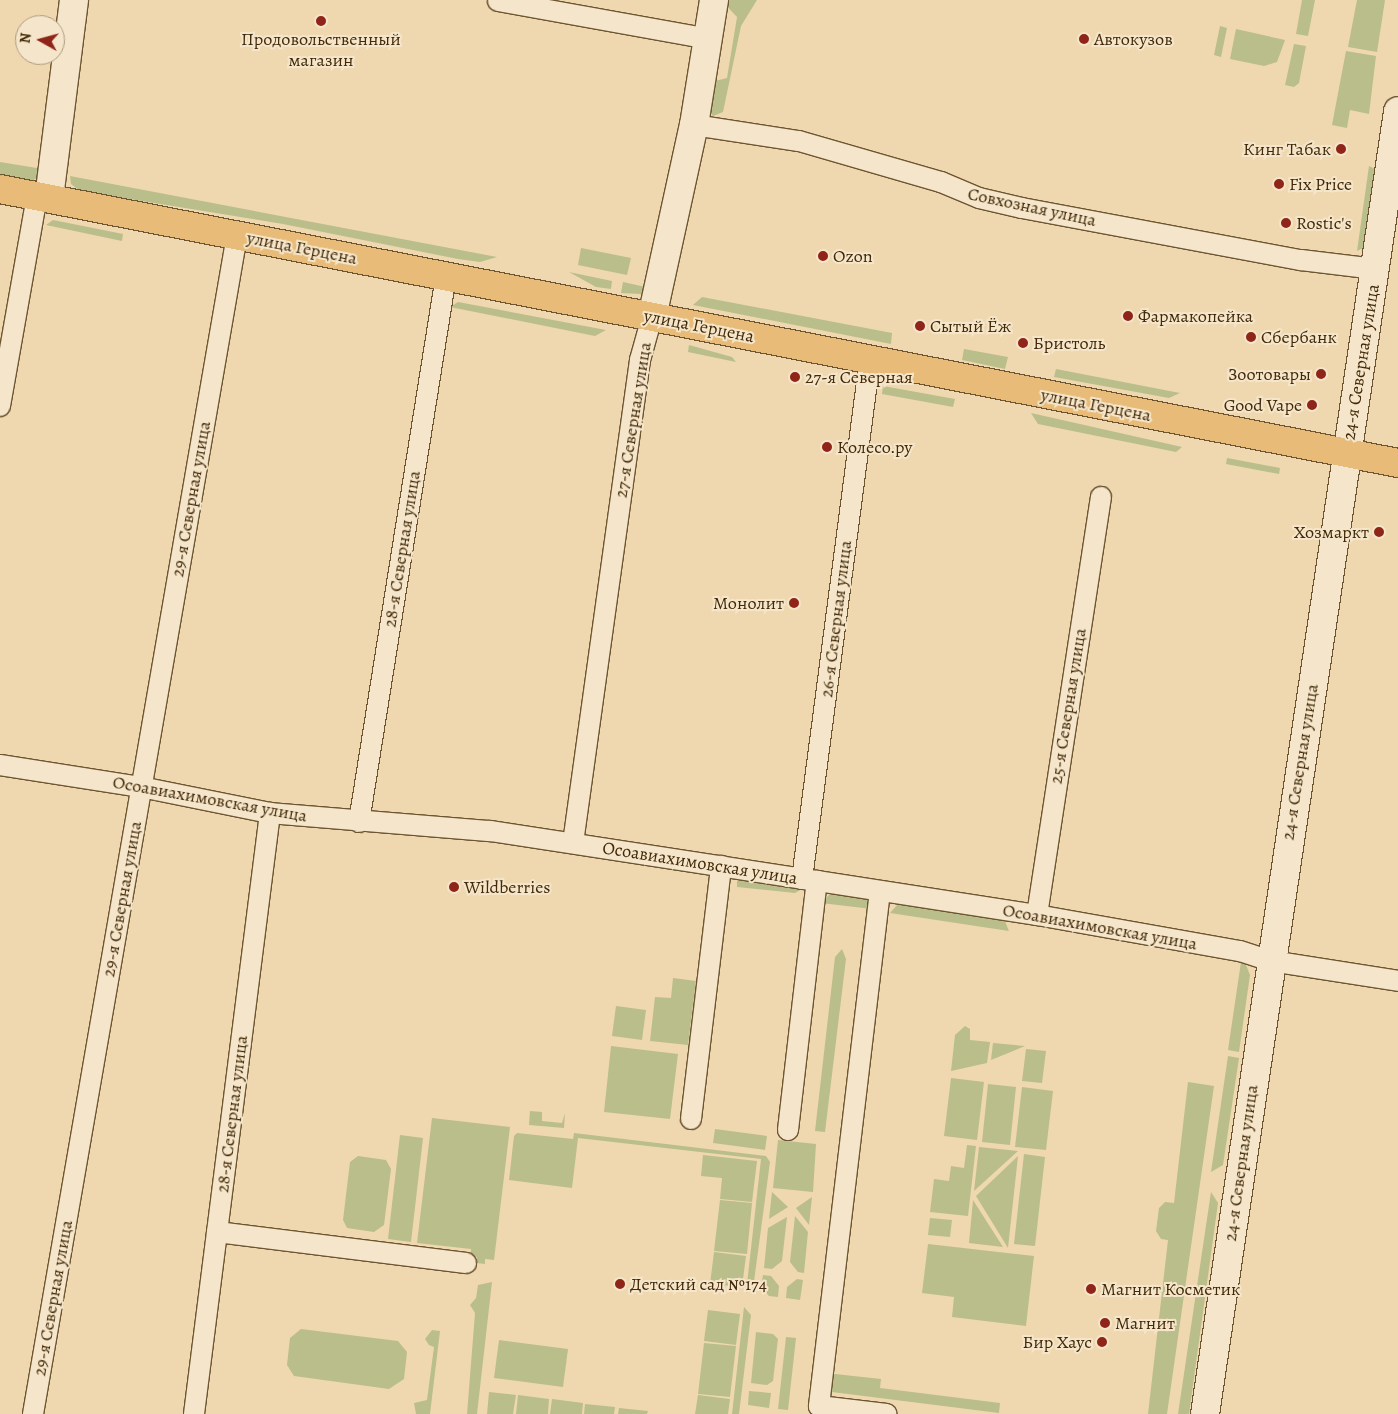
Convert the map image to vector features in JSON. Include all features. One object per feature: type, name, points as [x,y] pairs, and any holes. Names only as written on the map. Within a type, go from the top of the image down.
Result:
[{"type":"main road","points":[[43,197],[74,0]]},
{"type":"main road","name":"27-я Северная улица","points":[[652,317],[694,125],[714,0]]},
{"type":"main road","name":"24-я Северная улица","points":[[1205,1414],[1398,111]]},
{"type":"main road","name":"улица Герцена","points":[[0,189],[1398,463]]},
{"type":"street","points":[[498,1],[709,39]]},
{"type":"street","name":"Совхозная улица","points":[[694,125],[799,141],[941,182],[979,198],[1022,208],[1301,260],[1375,269]]},
{"type":"street","points":[[0,406],[43,197]]},
{"type":"street","name":"29-я Северная улица","points":[[33,1414],[237,235]]},
{"type":"street","name":"28-я Северная улица","points":[[359,822],[446,276]]},
{"type":"street","name":"27-я Северная улица","points":[[573,843],[640,360],[652,317]]},
{"type":"street","name":"26-я Северная улица","points":[[788,1130],[810,880],[870,359]]},
{"type":"street","name":"25-я Северная улица","points":[[1037,915],[1101,497]]},
{"type":"street","name":"Осоавиахимовская улица","points":[[0,765],[141,787],[270,813],[359,822],[490,831],[573,843],[1037,915],[1240,951],[1271,961],[1398,981]]},
{"type":"street","name":"28-я Северная улица","points":[[194,1414],[270,813]]},
{"type":"street","points":[[691,1119],[721,866]]},
{"type":"street","points":[[880,891],[819,1406],[886,1414]]},
{"type":"street","points":[[217,1232],[466,1263]]},
{"type":"green space","points":[[721,0],[757,0],[741,26],[723,112],[713,116],[710,112],[715,81],[727,78],[737,17]]},
{"type":"green space","points":[[1302,0],[1315,0],[1308,36],[1296,34]]},
{"type":"green space","points":[[1357,0],[1385,0],[1377,52],[1348,47]]},
{"type":"green space","points":[[1220,26],[1227,28],[1221,57],[1214,55]]},
{"type":"green space","points":[[1236,29],[1285,40],[1277,62],[1264,66],[1230,59]]},
{"type":"green space","points":[[1294,44],[1306,46],[1299,83],[1294,87],[1285,85]]},
{"type":"green space","points":[[1346,51],[1376,56],[1369,114],[1350,110],[1347,128],[1332,125]]},
{"type":"green space","points":[[0,162],[43,169],[40,177],[31,181],[0,175]]},
{"type":"green space","points":[[1369,166],[1375,169],[1363,248],[1357,251]]},
{"type":"green space","points":[[70,176],[497,257],[480,262],[458,259],[283,224],[80,191],[71,184]]},
{"type":"green space","points":[[53,220],[123,234],[122,241],[46,225]]},
{"type":"green space","points":[[581,248],[631,258],[627,275],[578,265]]},
{"type":"green space","points":[[569,272],[612,281],[611,289],[596,287]]},
{"type":"green space","points":[[623,282],[650,288],[641,294],[621,293]]},
{"type":"green space","points":[[702,297],[892,333],[891,344],[693,305]]},
{"type":"green space","points":[[458,302],[606,330],[595,336],[450,307]]},
{"type":"green space","points":[[689,345],[732,357],[736,362],[688,352]]},
{"type":"green space","points":[[964,349],[1008,357],[1005,369],[962,360]]},
{"type":"green space","points":[[1056,369],[1180,393],[1169,398],[1054,377]]},
{"type":"green space","points":[[883,386],[955,399],[953,407],[882,394]]},
{"type":"green space","points":[[1031,413],[1182,447],[1176,452],[1038,424]]},
{"type":"green space","points":[[1227,458],[1280,468],[1279,474],[1226,464]]},
{"type":"green space","points":[[744,878],[802,889],[795,893],[737,887],[737,881]]},
{"type":"green space","points":[[833,891],[865,897],[872,909],[821,903]]},
{"type":"green space","points":[[899,903],[1004,919],[1009,931],[890,913]]},
{"type":"green space","points":[[842,949],[846,959],[825,1132],[815,1131],[835,957]]},
{"type":"green space","points":[[1241,962],[1246,965],[1250,975],[1239,1052],[1228,1050]]},
{"type":"green space","points":[[673,978],[696,981],[688,1045],[650,1041],[655,997],[671,998]]},
{"type":"green space","points":[[616,1006],[646,1010],[642,1040],[612,1036]]},
{"type":"green space","points":[[965,1026],[970,1029],[970,1040],[990,1042],[987,1063],[951,1071],[955,1035]]},
{"type":"green space","points":[[993,1043],[1025,1046],[991,1060]]},
{"type":"green space","points":[[611,1046],[678,1054],[670,1119],[604,1112]]},
{"type":"green space","points":[[1026,1049],[1046,1051],[1042,1083],[1022,1081]]},
{"type":"green space","points":[[1228,1056],[1239,1058],[1223,1165],[1211,1172]]},
{"type":"green space","points":[[951,1078],[984,1082],[977,1140],[944,1136]]},
{"type":"green space","points":[[1188,1082],[1214,1086],[1167,1414],[1148,1414],[1168,1240],[1161,1239],[1156,1231],[1159,1208],[1165,1202],[1174,1203]]},
{"type":"green space","points":[[988,1084],[1016,1087],[1010,1145],[982,1142]]},
{"type":"green space","points":[[1022,1087],[1053,1091],[1046,1150],[1015,1147]]},
{"type":"green space","points":[[530,1111],[542,1112],[542,1121],[562,1123],[565,1113],[564,1128],[529,1125]]},
{"type":"green space","points":[[432,1118],[510,1127],[494,1260],[485,1259],[485,1264],[477,1263],[477,1257],[471,1256],[471,1249],[417,1243]]},
{"type":"green space","points":[[715,1129],[767,1136],[765,1150],[713,1143]]},
{"type":"green space","points":[[517,1133],[573,1139],[574,1133],[766,1156],[770,1162],[753,1289],[746,1293],[761,1159],[578,1138],[572,1188],[509,1180],[514,1136]]},
{"type":"green space","points":[[400,1135],[423,1138],[411,1242],[388,1239]]},
{"type":"green space","points":[[778,1140],[816,1144],[813,1192],[773,1188]]},
{"type":"green space","points":[[967,1145],[976,1146],[968,1216],[930,1212],[934,1179],[949,1181],[951,1166],[964,1168]]},
{"type":"green space","points":[[979,1147],[1018,1151],[974,1191]]},
{"type":"green space","points":[[1024,1154],[1045,1157],[1035,1246],[1014,1244]]},
{"type":"green space","points":[[703,1155],[757,1161],[752,1202],[720,1199],[722,1178],[701,1176]]},
{"type":"green space","points":[[358,1156],[386,1160],[391,1169],[384,1225],[374,1232],[347,1228],[343,1220],[350,1162]]},
{"type":"green space","points":[[1018,1156],[1008,1248],[976,1196]]},
{"type":"green space","points":[[772,1192],[788,1207],[769,1219]]},
{"type":"green space","points":[[1211,1192],[1218,1203],[1189,1414],[1178,1414]]},
{"type":"green space","points":[[812,1197],[809,1225],[796,1208]]},
{"type":"green space","points":[[720,1200],[752,1203],[747,1254],[714,1251]]},
{"type":"green space","points":[[973,1200],[1003,1247],[969,1243]]},
{"type":"green space","points":[[795,1216],[808,1232],[804,1273],[798,1272],[790,1262]]},
{"type":"green space","points":[[787,1217],[782,1261],[772,1269],[764,1268],[768,1228]]},
{"type":"green space","points":[[930,1218],[952,1220],[950,1237],[928,1235]]},
{"type":"green space","points":[[928,1244],[1034,1256],[1026,1326],[952,1317],[954,1297],[922,1293]]},
{"type":"green space","points":[[714,1252],[746,1256],[742,1287],[710,1284]]},
{"type":"green space","points":[[763,1275],[771,1276],[779,1286],[778,1297],[769,1296],[761,1287]]},
{"type":"green space","points":[[797,1279],[803,1280],[800,1300],[786,1298],[787,1287]]},
{"type":"green space","points":[[492,1282],[477,1414],[467,1414],[475,1313],[470,1305],[476,1298],[478,1285]]},
{"type":"green space","points":[[744,1307],[751,1315],[739,1414],[732,1414]]},
{"type":"green space","points":[[708,1310],[740,1314],[736,1345],[704,1341]]},
{"type":"green space","points":[[301,1329],[398,1341],[407,1352],[404,1379],[389,1389],[294,1376],[287,1365],[290,1338]]},
{"type":"green space","points":[[432,1330],[440,1331],[430,1414],[416,1414],[414,1403],[427,1400],[434,1347],[429,1345],[425,1339]]},
{"type":"green space","points":[[756,1332],[773,1334],[778,1339],[773,1381],[767,1385],[751,1383]]},
{"type":"green space","points":[[786,1337],[796,1338],[788,1410],[778,1409]]},
{"type":"green space","points":[[499,1340],[568,1349],[563,1387],[494,1378]]},
{"type":"green space","points":[[704,1343],[736,1346],[730,1397],[698,1394]]},
{"type":"green space","points":[[826,1373],[881,1379],[880,1388],[1000,1403],[999,1413],[824,1391]]},
{"type":"green space","points":[[749,1391],[771,1393],[769,1408],[748,1405]]},
{"type":"green space","points":[[489,1392],[516,1395],[513,1414],[487,1414]]},
{"type":"green space","points":[[518,1395],[549,1399],[548,1414],[516,1414]]},
{"type":"green space","points":[[698,1395],[730,1399],[728,1414],[695,1414]]},
{"type":"green space","points":[[552,1399],[583,1403],[582,1414],[550,1414]]},
{"type":"green space","points":[[585,1404],[615,1407],[614,1414],[584,1414]]},
{"type":"green space","points":[[619,1408],[648,1411],[647,1414],[618,1414]]},
{"type":"place","name":"Продовольственный магазин","points":[[321,21]]},
{"type":"place","name":"Автокузов","points":[[1084,39]]},
{"type":"place","name":"Кинг Табак","points":[[1341,149]]},
{"type":"place","name":"Fix Price","points":[[1279,184]]},
{"type":"place","name":"Rostic's","points":[[1286,223]]},
{"type":"place","name":"Ozon","points":[[823,256]]},
{"type":"place","name":"Фармакопейка","points":[[1128,316]]},
{"type":"place","name":"Сытый Ёж","points":[[920,326]]},
{"type":"place","name":"Сбербанк","points":[[1251,337]]},
{"type":"place","name":"Бристоль","points":[[1023,343]]},
{"type":"place","name":"Зоотовары","points":[[1321,374]]},
{"type":"place","name":"27-я Северная","points":[[795,377]]},
{"type":"place","name":"Good Vape","points":[[1312,405]]},
{"type":"place","name":"Колесо.ру","points":[[827,447]]},
{"type":"place","name":"Хозмаркт","points":[[1379,532]]},
{"type":"place","name":"Монолит","points":[[794,603]]},
{"type":"place","name":"Wildberries","points":[[454,887]]},
{"type":"place","name":"Детский сад №174","points":[[620,1284]]},
{"type":"place","name":"Магнит Косметик","points":[[1091,1289]]},
{"type":"place","name":"Магнит","points":[[1105,1323]]},
{"type":"place","name":"Бир Хаус","points":[[1102,1342]]}]
